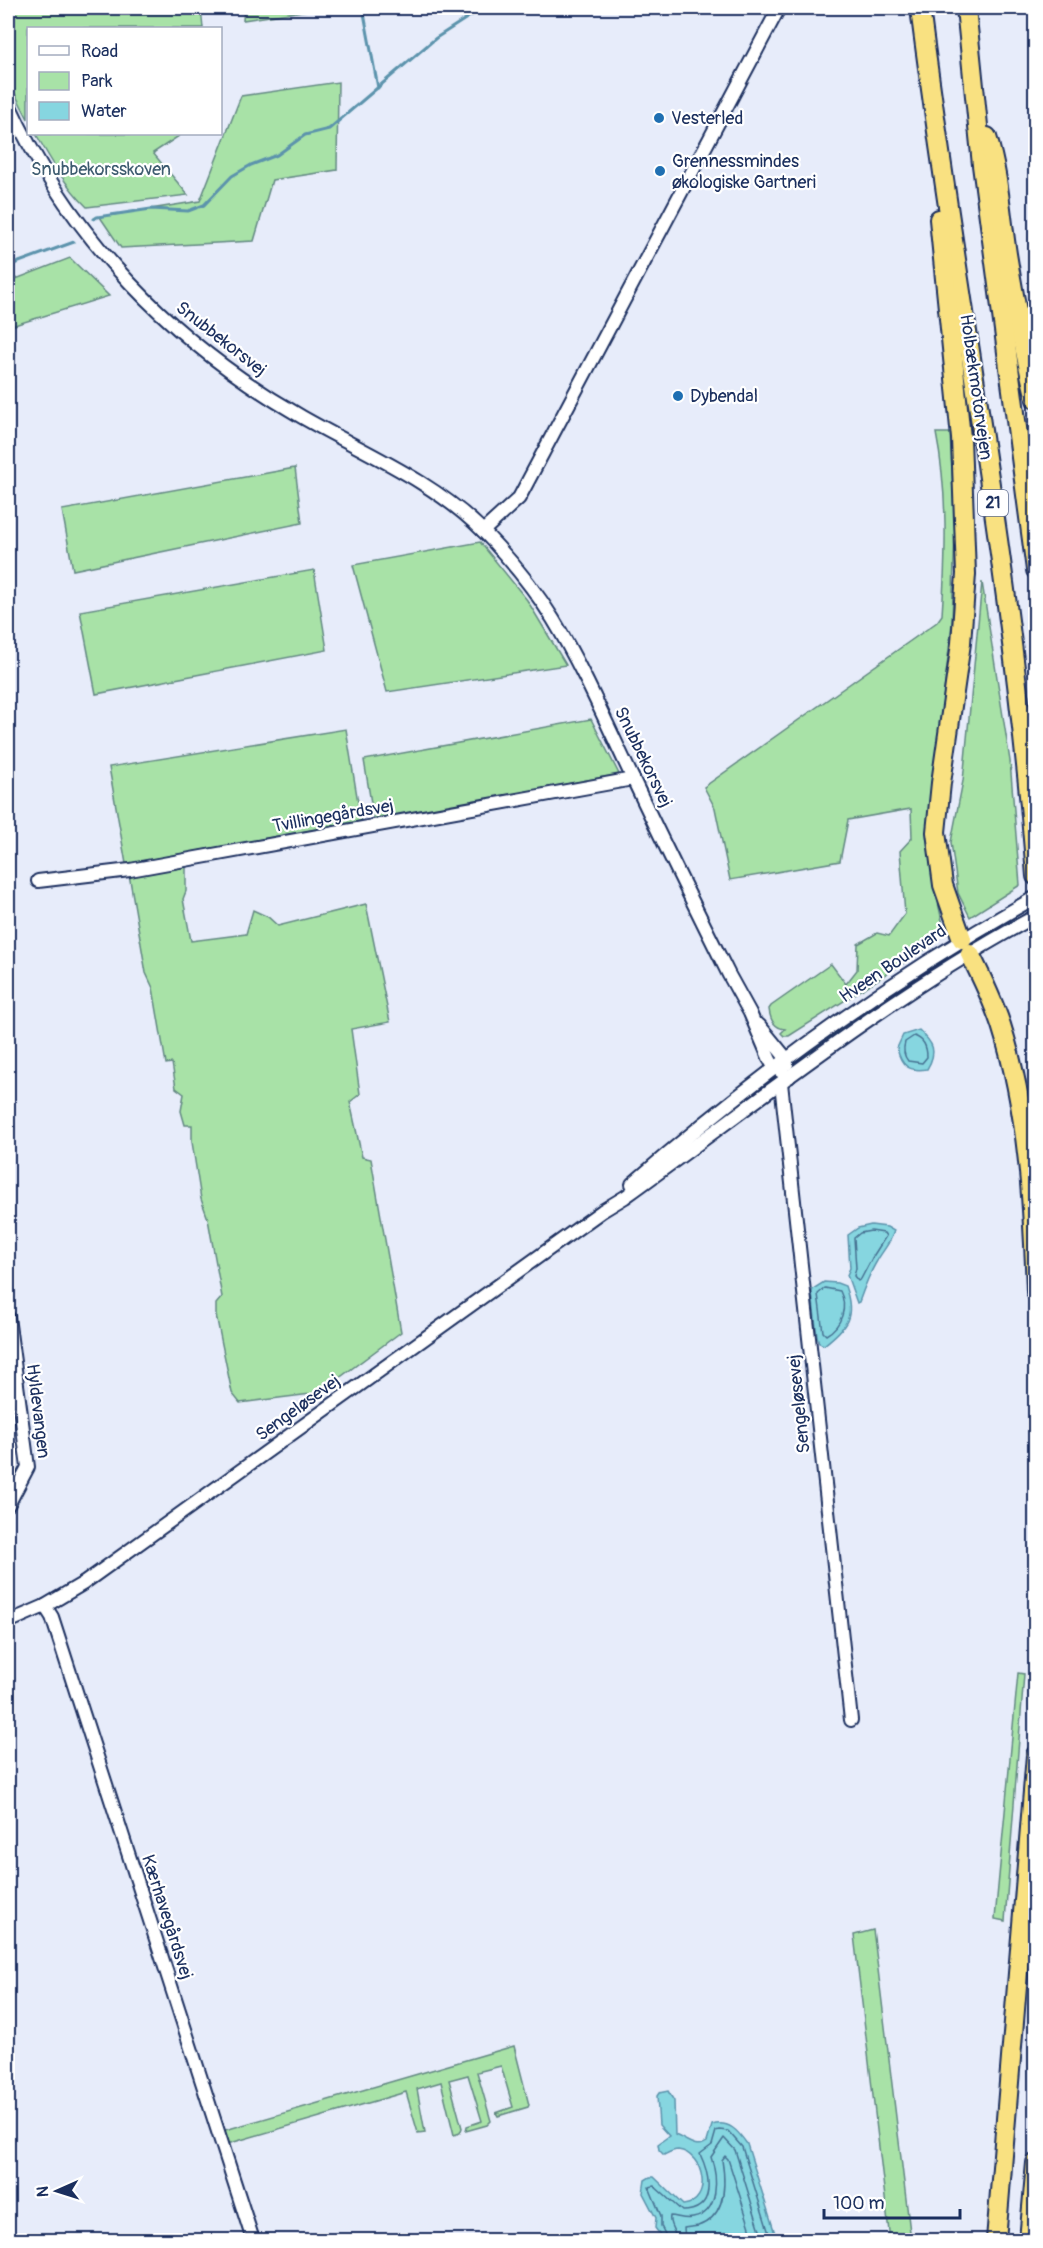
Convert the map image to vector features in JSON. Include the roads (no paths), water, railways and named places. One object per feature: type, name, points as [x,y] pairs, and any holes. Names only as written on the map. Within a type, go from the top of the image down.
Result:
[{"type":"highway","name":"Holbækmotorvejen","points":[[920,8],[936,133],[1003,567],[1032,824],[1035,876]]},
{"type":"highway","name":"Holbækmotorvejen","points":[[966,8],[1001,317],[1035,570]]},
{"type":"highway","points":[[975,98],[995,163],[1007,253],[1022,341],[1035,399]]},
{"type":"highway","points":[[936,133],[940,229],[961,438],[966,574],[961,643],[936,832],[943,885],[966,947],[985,983],[1001,1026],[1024,1131],[1034,1234],[1035,1292]]},
{"type":"highway","points":[[996,2241],[1035,1755]]},
{"type":"highway","points":[[1029,2241],[1035,2163]]},
{"type":"street","points":[[483,531],[519,498],[779,8]]},
{"type":"street","name":"Snubbekorsvej","points":[[8,102],[40,164],[65,203],[93,242],[157,312],[218,363],[250,385],[299,416],[415,479],[450,503],[483,531],[526,580],[553,618],[581,669],[729,975],[750,1013],[774,1067]]},
{"type":"street","name":"Tvillingegårdsvej","points":[[38,881],[141,868],[633,779]]},
{"type":"street","name":"Hveen Boulevard","points":[[785,1080],[894,1002],[966,947],[1001,916],[1035,897]]},
{"type":"street","name":"Hveen Boulevard","points":[[774,1067],[966,947],[1006,932],[1035,916]]},
{"type":"street","name":"Snubbekorsvej","points":[[750,1013],[786,1058],[785,1080]]},
{"type":"street","points":[[774,1067],[785,1080]]},
{"type":"street","name":"Sengeløsevej","points":[[603,1211],[701,1124],[774,1067]]},
{"type":"street","name":"Sengeløsevej","points":[[8,1622],[45,1606],[94,1577],[603,1211],[626,1197],[785,1080]]},
{"type":"street","name":"Sengeløsevej","points":[[785,1080],[851,1720]]},
{"type":"street","name":"Hyldevangen","points":[[8,1317],[28,1467],[8,1505]]},
{"type":"street","name":"Kærhavegårdsvej","points":[[45,1606],[52,1617],[253,2241]]},
{"type":"water","points":[[919,1030],[931,1043],[933,1052],[927,1069],[915,1070],[904,1063],[897,1048],[903,1035]]},
{"type":"water","points":[[871,1225],[887,1227],[894,1231],[857,1303],[847,1275],[850,1268],[848,1235],[858,1228]]},
{"type":"water","points":[[824,1282],[845,1286],[850,1306],[844,1327],[824,1345],[819,1343],[817,1336],[812,1292]]},
{"type":"water","points":[[668,2091],[674,2101],[675,2135],[699,2145],[707,2142],[712,2125],[723,2124],[728,2125],[744,2139],[777,2240],[664,2240],[655,2228],[656,2218],[643,2193],[645,2180],[654,2177],[683,2205],[693,2202],[699,2196],[702,2188],[699,2168],[687,2153],[676,2150],[664,2155],[659,2150],[658,2144],[669,2136],[659,2125],[657,2096],[659,2093]]},
{"type":"waterway","points":[[363,8],[378,88]]},
{"type":"waterway","points":[[94,219],[151,209],[188,211],[204,205],[232,176],[251,165],[277,155],[305,135],[329,129],[436,38],[470,16],[488,8]]},
{"type":"waterway","points":[[8,266],[74,242]]},
{"type":"place","name":"Vesterled","points":[[659,118]]},
{"type":"place","name":"Grennessmindes økologiske Gartneri","points":[[660,171]]},
{"type":"place","name":"Dybendal","points":[[678,396]]},
{"type":"park label","name":"Snubbekorsskoven","points":[[101,169]]}]
